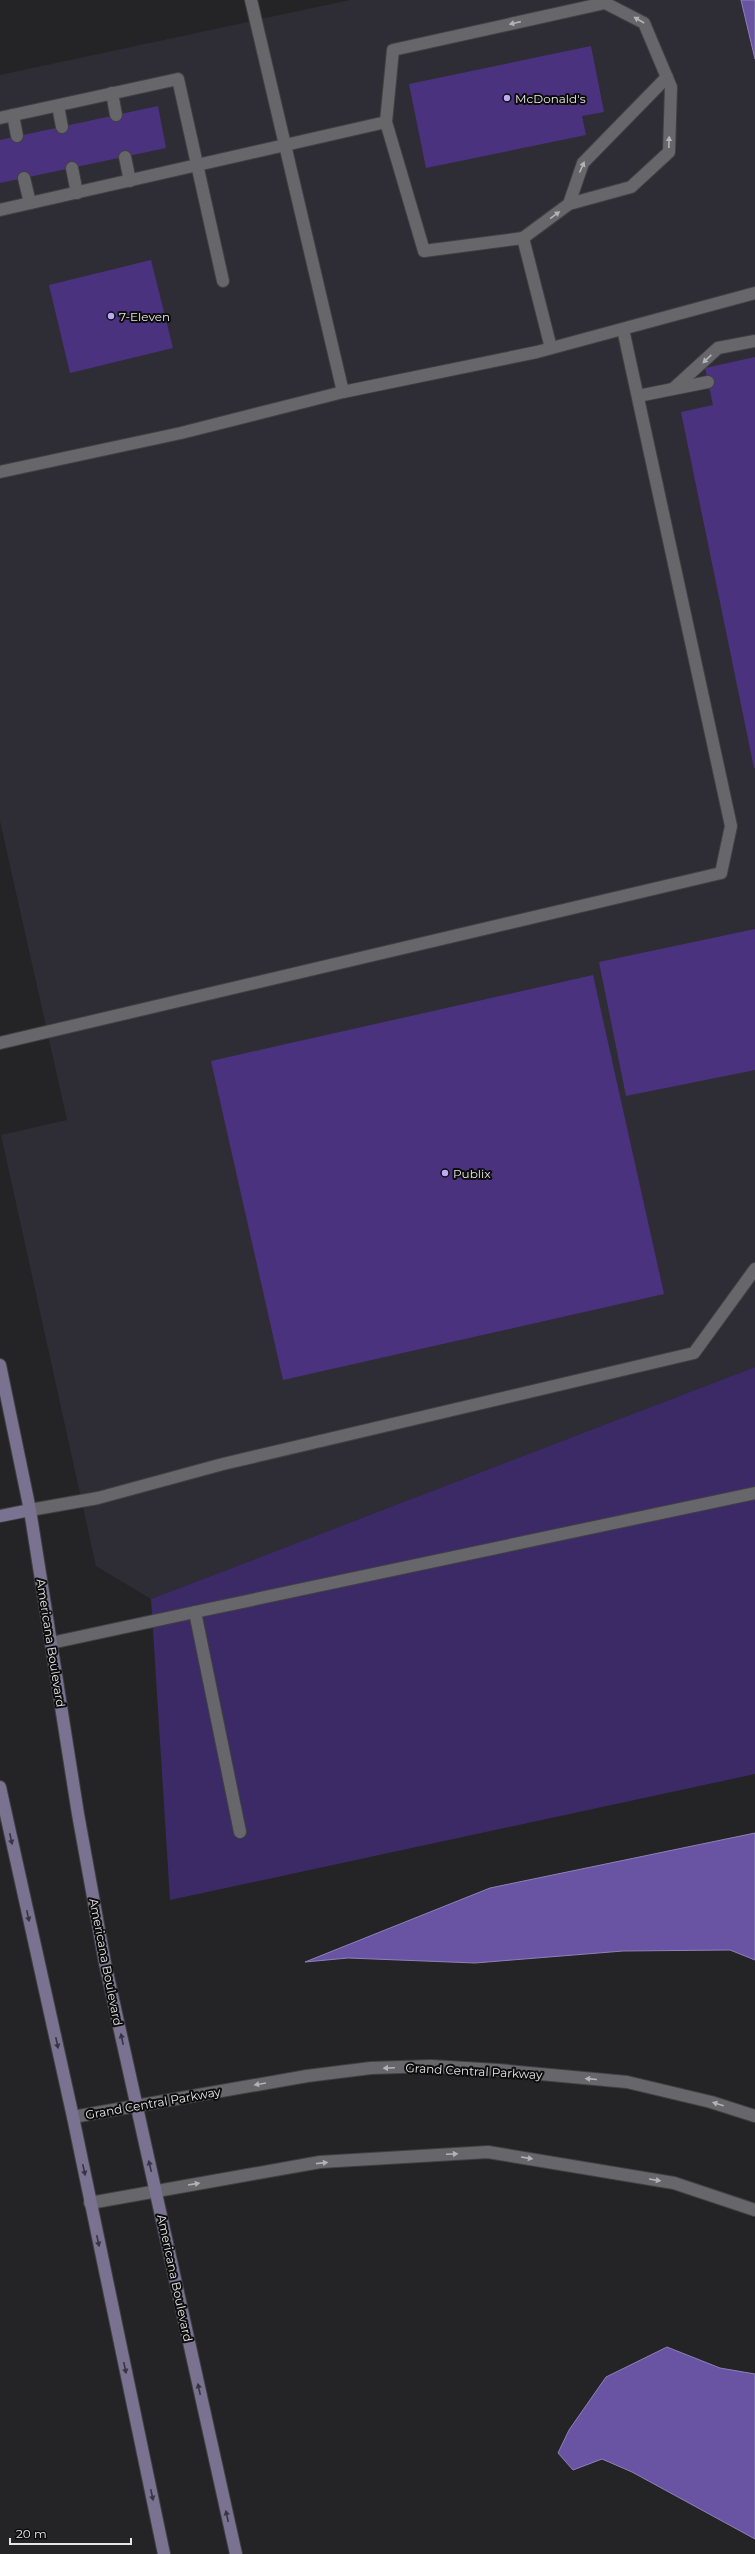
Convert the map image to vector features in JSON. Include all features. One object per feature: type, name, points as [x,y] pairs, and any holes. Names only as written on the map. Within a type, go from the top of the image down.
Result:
[{"type":"main road","name":"Americana Boulevard","points":[[0,1365],[30,1510],[105,1964],[236,2554]]},
{"type":"main road","points":[[0,1516],[30,1510]]},
{"type":"main road","points":[[0,1788],[73,2117],[164,2554]]},
{"type":"street","points":[[251,0],[284,146],[344,392]]},
{"type":"street","points":[[605,3],[644,23],[667,77],[671,86],[668,152],[631,188],[570,204],[523,238],[424,251],[386,122],[393,50],[605,3]]},
{"type":"street","points":[[570,204],[583,163],[667,77]]},
{"type":"street","points":[[0,118],[178,79],[223,282]]},
{"type":"street","points":[[112,94],[116,115]]},
{"type":"street","points":[[58,106],[62,127]]},
{"type":"street","points":[[13,115],[17,136]]},
{"type":"street","points":[[0,210],[386,122]]},
{"type":"street","points":[[125,157],[130,181]]},
{"type":"street","points":[[72,168],[78,193]]},
{"type":"street","points":[[24,178],[30,204]]},
{"type":"street","points":[[523,238],[551,348]]},
{"type":"street","points":[[0,469],[181,434],[344,392],[551,348],[755,293]]},
{"type":"street","points":[[0,1043],[721,873],[731,826],[623,329]]},
{"type":"street","points":[[674,388],[718,348],[755,341]]},
{"type":"street","points":[[638,396],[708,382]]},
{"type":"street","points":[[30,1510],[98,1498],[223,1464],[694,1353],[755,1269]]},
{"type":"street","points":[[51,1643],[755,1493]]},
{"type":"street","points":[[195,1612],[240,1832]]},
{"type":"street","name":"Grand Central Parkway","points":[[73,2117],[308,2076],[371,2068],[431,2066],[498,2070],[627,2082],[711,2102],[755,2116]]},
{"type":"street","points":[[90,2203],[320,2162],[488,2152],[674,2183],[755,2210]]},
{"type":"shaded area","points":[[350,0],[755,0],[755,1367],[151,1599],[96,1566],[1,1135],[67,1120],[0,821],[0,75]]},
{"type":"shaded area","points":[[741,0],[755,0],[755,59]]},
{"type":"shaded area","points":[[755,1367],[755,1774],[170,1900],[151,1599]]},
{"type":"shaded area","points":[[755,1833],[755,1960],[730,1950],[623,1951],[475,1963],[348,1958],[305,1962],[490,1888]]},
{"type":"shaded area","points":[[667,2347],[720,2368],[755,2374],[755,2539],[632,2472],[602,2459],[573,2470],[558,2453],[569,2430],[606,2377]]},
{"type":"building","name":"McDonald's","points":[[591,46],[604,112],[582,116],[586,135],[426,168],[409,84]]},
{"type":"building","points":[[158,106],[166,148],[0,183],[0,140]]},
{"type":"building","name":"7-Eleven","points":[[151,260],[173,348],[70,373],[49,285]]},
{"type":"building","points":[[755,357],[754,768],[681,412],[713,405],[705,368]]},
{"type":"building","points":[[755,929],[755,1070],[626,1096],[599,962]]},
{"type":"building","points":[[593,975],[664,1294],[283,1380],[211,1061]]},
{"type":"place","name":"McDonald's","points":[[507,98]]},
{"type":"place","name":"7-Eleven","points":[[111,316]]},
{"type":"place","name":"Publix","points":[[445,1173]]}]
